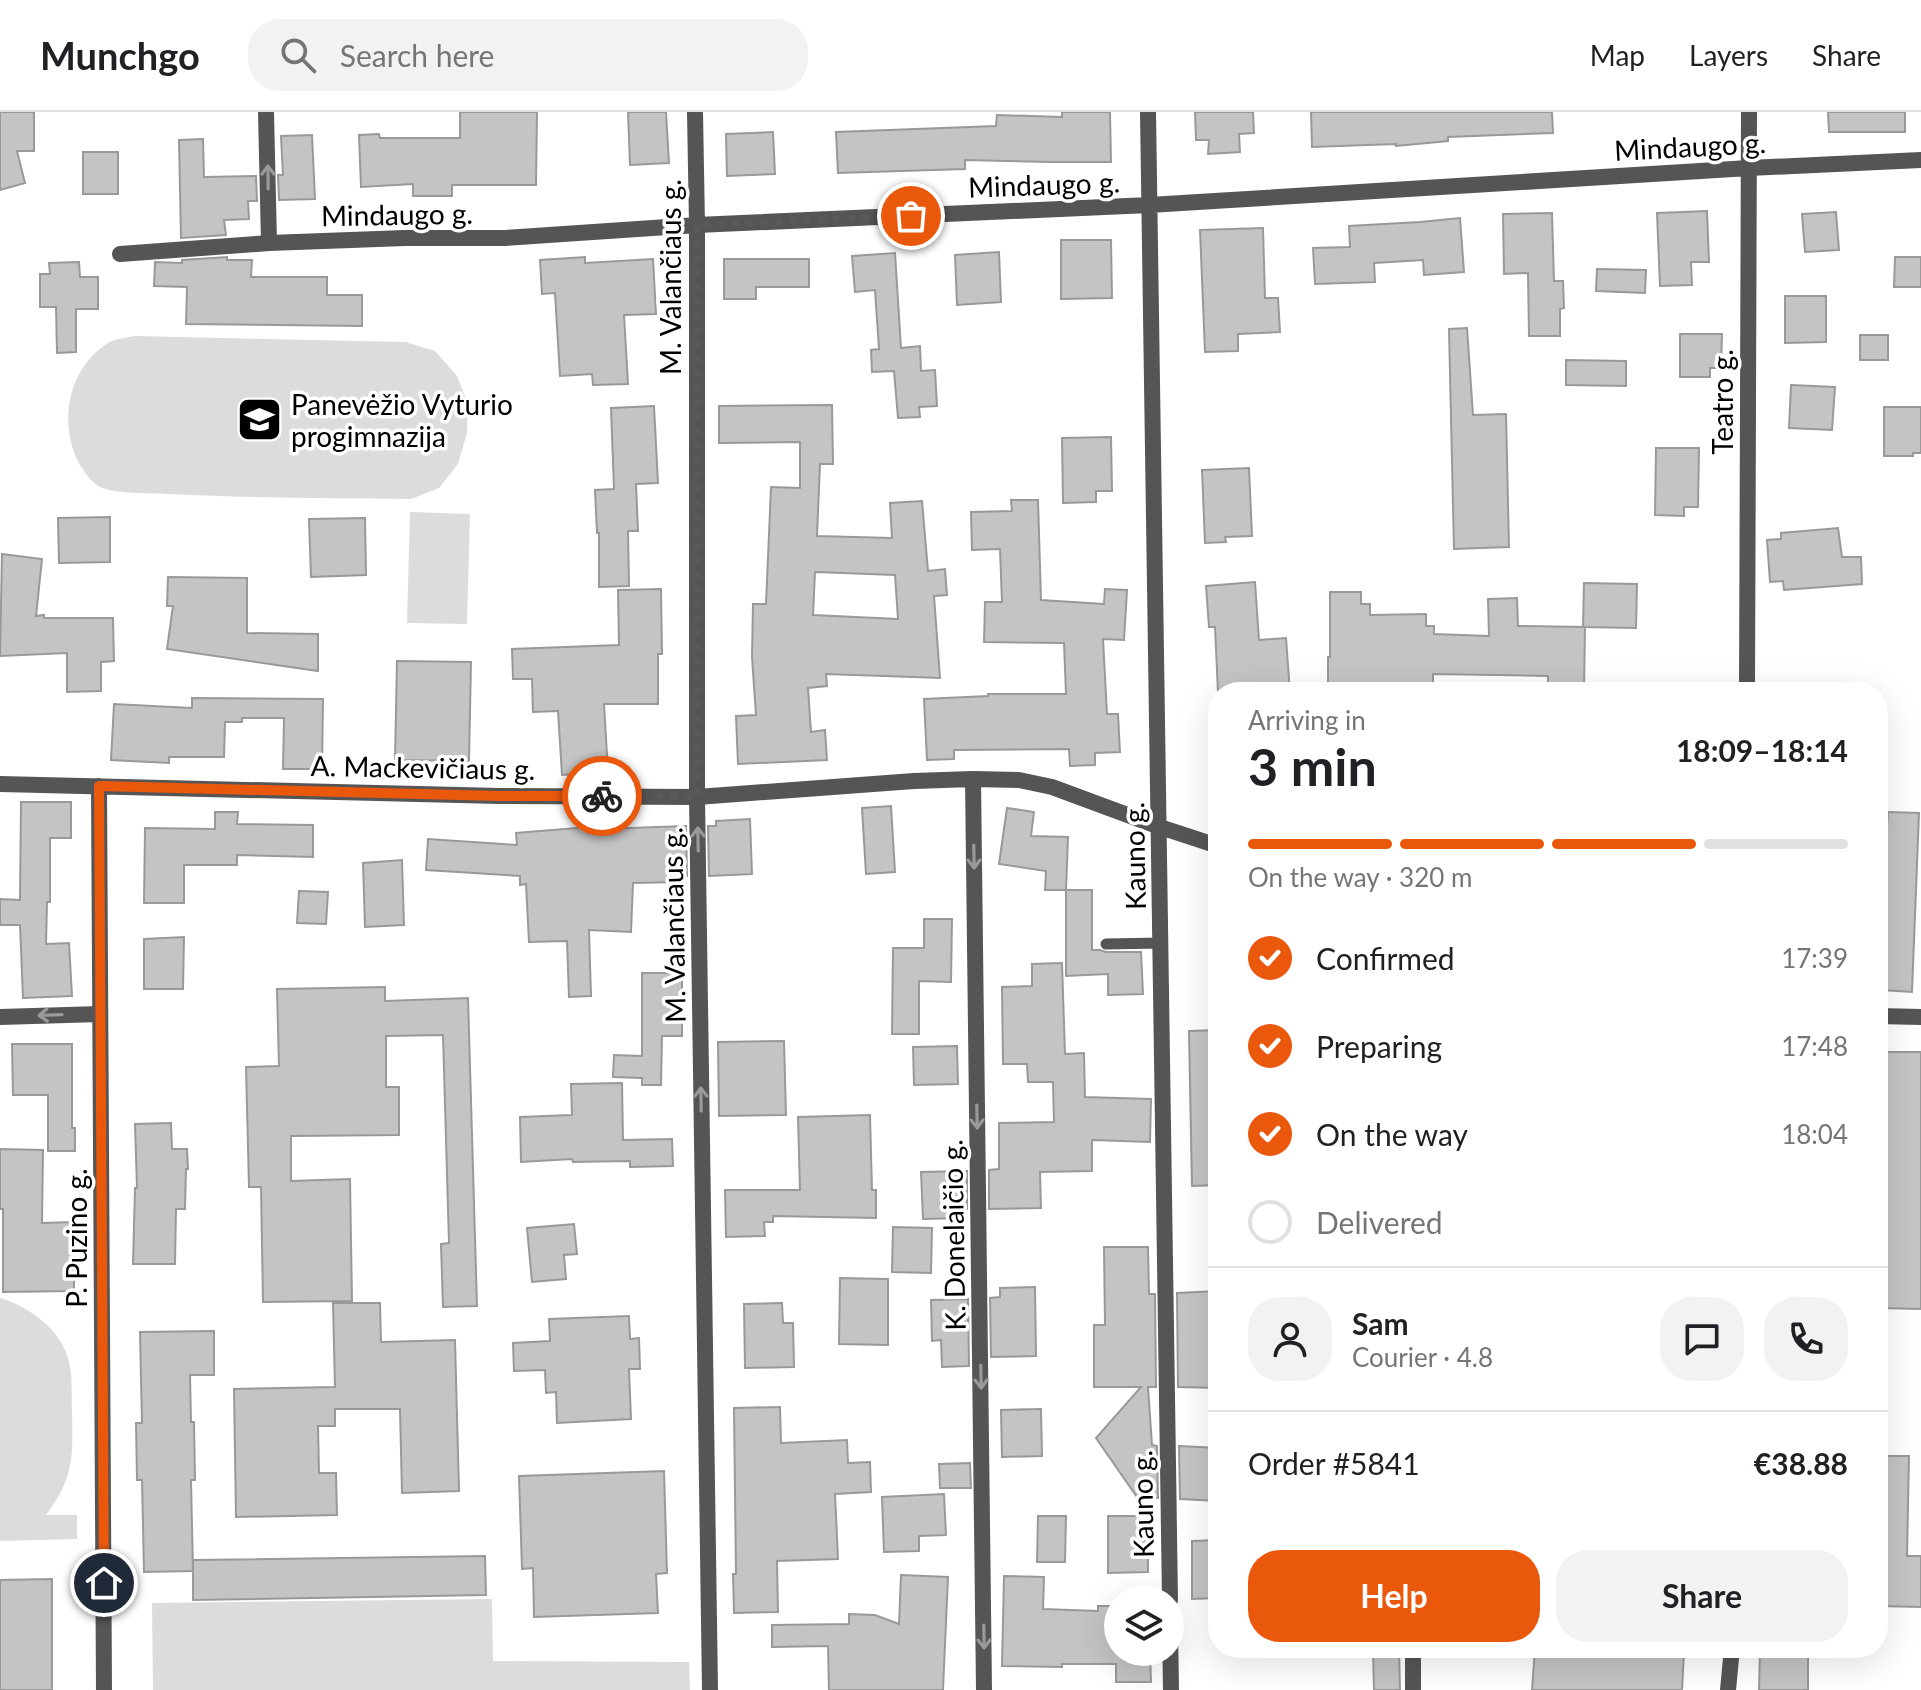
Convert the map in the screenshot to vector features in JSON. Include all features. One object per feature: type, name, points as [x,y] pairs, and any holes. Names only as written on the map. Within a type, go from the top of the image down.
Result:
[{"type":"street","points":[[266,112],[269,243]]},
{"type":"street","name":"M. Valančiaus g.","points":[[695,112],[697,797],[710,1690]]},
{"type":"street","name":"Kauno g.","points":[[1148,112],[1170,1586]]},
{"type":"street","name":"Teatro g.","points":[[1747,682],[1749,112]]},
{"type":"street","name":"Mindaugo g.","points":[[120,254],[269,243],[505,238],[697,225],[1149,205],[1921,160]]},
{"type":"street","name":"K. Donelaičio g.","points":[[973,779],[984,1690]]},
{"type":"street","name":"A. Mackevičiaus g.","points":[[0,784],[500,796],[697,797],[914,781],[1019,780],[1052,787],[1208,843]]},
{"type":"street","name":"P. Puzino g.","points":[[99,786],[104,1690]]},
{"type":"street","points":[[0,1017],[100,1014]]},
{"type":"street","points":[[1888,1016],[1921,1017]]},
{"type":"street","points":[[1413,1658],[1413,1690]]},
{"type":"street","points":[[1728,1690],[1731,1658]]},
{"type":"street","points":[[1171,1666],[1171,1690]]},
{"type":"lane","points":[[1106,944],[1162,943]]},
{"type":"shaded area","points":[[134,336],[406,342],[435,351],[457,376],[468,403],[467,433],[458,464],[439,488],[411,499],[142,493],[100,487],[86,474],[73,450],[68,417],[70,400],[82,369],[92,356],[111,341]]},
{"type":"shaded area","points":[[410,512],[470,514],[467,624],[407,623]]},
{"type":"shaded area","points":[[0,1298],[22,1307],[43,1321],[59,1340],[69,1362],[72,1454],[62,1490],[46,1515],[77,1515],[77,1539],[0,1541]]},
{"type":"shaded area","points":[[492,1599],[493,1661],[689,1662],[690,1690],[153,1690],[152,1603]]},
{"type":"building","points":[[0,112],[34,112],[34,151],[17,151],[25,183],[0,190]]},
{"type":"building","points":[[460,112],[537,112],[536,185],[452,185],[452,196],[413,196],[413,184],[361,187],[359,135],[460,138]]},
{"type":"building","points":[[628,112],[666,112],[669,163],[630,165]]},
{"type":"building","points":[[1062,112],[1110,112],[1111,162],[965,160],[965,169],[838,173],[836,132],[996,126],[997,115],[1062,117]]},
{"type":"building","points":[[1195,112],[1253,112],[1254,133],[1239,134],[1240,152],[1208,154],[1209,140],[1196,140]]},
{"type":"building","points":[[1311,112],[1552,112],[1553,133],[1448,137],[1448,141],[1396,146],[1312,147]]},
{"type":"building","points":[[1828,112],[1905,112],[1905,132],[1829,132]]},
{"type":"building","points":[[773,132],[775,174],[727,176],[726,134]]},
{"type":"building","points":[[312,135],[315,199],[279,200],[278,175],[283,175],[281,136]]},
{"type":"building","points":[[203,139],[204,177],[256,176],[257,201],[248,201],[249,219],[224,220],[226,235],[181,238],[179,140]]},
{"type":"building","points":[[83,152],[118,152],[118,194],[83,194]]},
{"type":"building","points":[[1707,211],[1709,262],[1691,262],[1692,285],[1660,286],[1657,213]]},
{"type":"building","points":[[1836,212],[1839,250],[1805,252],[1802,214]]},
{"type":"building","points":[[1552,213],[1554,281],[1563,281],[1564,308],[1560,309],[1560,336],[1529,336],[1528,273],[1504,274],[1503,214]]},
{"type":"building","points":[[1460,218],[1464,272],[1424,275],[1423,260],[1374,263],[1375,282],[1315,284],[1313,248],[1350,247],[1349,226]]},
{"type":"building","points":[[1263,228],[1265,298],[1278,298],[1280,332],[1238,334],[1238,351],[1205,352],[1200,230]]},
{"type":"building","points":[[1061,240],[1111,240],[1112,298],[1061,299]]},
{"type":"building","points":[[999,252],[1001,302],[957,305],[955,255]]},
{"type":"building","points":[[895,253],[901,348],[920,346],[921,371],[935,370],[937,406],[919,407],[920,417],[898,418],[894,371],[872,372],[871,350],[879,349],[875,290],[855,292],[852,256]]},
{"type":"building","points":[[227,257],[227,260],[252,260],[251,277],[327,277],[327,295],[362,295],[362,326],[186,324],[187,287],[154,286],[155,262],[182,263],[182,260]]},
{"type":"building","points":[[585,257],[585,263],[653,259],[656,314],[624,315],[628,384],[593,385],[592,374],[560,376],[555,293],[542,294],[540,260]]},
{"type":"building","points":[[1895,257],[1921,257],[1921,287],[1894,287]]},
{"type":"building","points":[[724,259],[809,259],[809,287],[756,287],[756,299],[724,299]]},
{"type":"building","points":[[79,262],[80,277],[98,277],[98,309],[76,309],[76,352],[57,353],[56,307],[40,307],[40,274],[50,274],[49,263]]},
{"type":"building","points":[[1597,269],[1646,270],[1645,293],[1596,291]]},
{"type":"building","points":[[1785,296],[1826,296],[1826,342],[1785,343]]},
{"type":"building","points":[[1467,328],[1473,415],[1506,414],[1509,547],[1454,549],[1449,329]]},
{"type":"building","points":[[1680,334],[1722,334],[1721,368],[1710,368],[1710,377],[1680,377]]},
{"type":"building","points":[[1860,335],[1888,335],[1888,360],[1860,360]]},
{"type":"building","points":[[1566,360],[1626,361],[1626,386],[1566,385]]},
{"type":"building","points":[[1791,385],[1835,387],[1832,430],[1789,428]]},
{"type":"building","points":[[832,405],[833,464],[820,464],[817,536],[892,538],[890,503],[922,501],[928,571],[945,569],[947,595],[934,596],[940,678],[826,674],[827,686],[808,688],[811,732],[825,730],[827,760],[738,764],[736,716],[756,715],[752,657],[753,604],[766,604],[771,487],[800,488],[800,442],[719,443],[719,406]],"holes":[[[815,572],[895,575],[898,619],[813,615]]]},
{"type":"building","points":[[654,406],[658,483],[636,484],[638,531],[628,531],[629,586],[599,587],[595,490],[614,489],[611,408]]},
{"type":"building","points":[[1884,407],[1921,407],[1921,453],[1884,456]]},
{"type":"building","points":[[1111,437],[1112,491],[1096,491],[1096,502],[1063,503],[1062,438]]},
{"type":"building","points":[[1656,448],[1699,448],[1698,507],[1684,507],[1684,516],[1655,515]]},
{"type":"building","points":[[1249,468],[1252,536],[1225,537],[1226,542],[1205,543],[1202,470]]},
{"type":"building","points":[[1011,500],[1038,500],[1041,600],[1104,604],[1105,589],[1127,590],[1124,640],[1103,639],[1107,714],[1118,714],[1120,752],[1095,753],[1095,765],[1070,766],[1069,749],[954,750],[954,759],[927,760],[924,699],[988,694],[1066,694],[1064,643],[984,642],[985,602],[1002,602],[1000,549],[972,550],[971,512],[1012,511]]},
{"type":"building","points":[[110,517],[110,562],[59,563],[58,518]]},
{"type":"building","points":[[365,518],[366,575],[311,577],[309,519]]},
{"type":"building","points":[[1838,528],[1842,557],[1861,557],[1862,584],[1784,590],[1783,581],[1770,582],[1767,540],[1781,539],[1781,533]]},
{"type":"building","points":[[2,554],[42,559],[36,616],[113,618],[114,661],[101,662],[101,691],[67,692],[67,653],[0,656]]},
{"type":"building","points":[[168,577],[247,578],[247,633],[318,634],[318,671],[167,649],[173,606],[167,606]]},
{"type":"building","points":[[1255,582],[1259,640],[1286,638],[1289,682],[1218,682],[1215,627],[1209,627],[1206,586]]},
{"type":"building","points":[[1584,583],[1637,584],[1636,628],[1583,627]]},
{"type":"building","points":[[661,589],[662,654],[658,654],[658,704],[604,704],[608,772],[562,775],[558,711],[533,712],[532,679],[513,679],[512,649],[619,645],[618,590]]},
{"type":"building","points":[[1330,592],[1361,592],[1361,604],[1370,604],[1370,615],[1426,614],[1426,626],[1434,626],[1434,634],[1489,636],[1488,599],[1517,598],[1518,626],[1585,627],[1584,682],[1548,682],[1548,676],[1433,674],[1433,682],[1328,682]]},
{"type":"building","points":[[397,661],[471,662],[469,761],[395,760]]},
{"type":"building","points":[[192,698],[323,699],[322,769],[283,769],[284,718],[242,718],[242,722],[225,722],[224,757],[169,757],[169,763],[111,760],[114,704],[192,708]]},
{"type":"building","points":[[21,802],[71,802],[71,838],[50,838],[50,902],[47,902],[46,944],[69,943],[72,996],[23,998],[20,925],[0,925],[0,899],[20,900]]},
{"type":"building","points":[[891,806],[895,872],[866,874],[862,808]]},
{"type":"building","points":[[1007,808],[1034,812],[1031,836],[1068,837],[1066,890],[1045,890],[1046,871],[999,864]]},
{"type":"building","points":[[215,812],[238,812],[237,824],[313,825],[313,857],[237,855],[237,865],[184,865],[184,903],[144,903],[145,828],[215,829]]},
{"type":"building","points":[[1888,812],[1919,813],[1912,992],[1888,990]]},
{"type":"building","points":[[750,819],[752,874],[709,876],[708,826],[716,826],[716,821]]},
{"type":"building","points":[[601,826],[601,829],[686,826],[687,876],[679,877],[679,882],[633,883],[631,932],[589,930],[591,996],[569,997],[567,941],[529,942],[526,884],[520,885],[520,876],[426,870],[428,839],[517,845],[516,833]]},
{"type":"building","points":[[402,860],[404,925],[365,927],[363,863]]},
{"type":"building","points":[[1066,890],[1092,890],[1092,950],[1141,952],[1143,994],[1108,995],[1108,974],[1066,976]]},
{"type":"building","points":[[299,891],[328,892],[326,924],[297,923]]},
{"type":"building","points":[[924,919],[952,919],[951,982],[919,981],[919,1034],[892,1034],[893,948],[924,948]]},
{"type":"building","points":[[184,937],[183,989],[144,989],[144,939]]},
{"type":"building","points":[[1062,963],[1065,1054],[1084,1053],[1085,1097],[1151,1099],[1150,1142],[1092,1140],[1092,1171],[1040,1172],[1041,1208],[989,1209],[989,1170],[999,1169],[999,1123],[1054,1122],[1053,1082],[1028,1082],[1027,1064],[1003,1064],[1002,987],[1032,986],[1032,964]]},
{"type":"building","points":[[642,973],[682,973],[682,1036],[662,1036],[661,1085],[642,1085],[642,1078],[613,1077],[614,1055],[642,1056]]},
{"type":"building","points":[[385,987],[385,1001],[468,998],[477,1306],[443,1307],[441,1244],[449,1243],[443,1035],[386,1036],[386,1087],[399,1087],[399,1135],[291,1136],[291,1181],[350,1179],[352,1301],[263,1302],[261,1187],[249,1187],[246,1067],[279,1066],[277,989]]},
{"type":"building","points":[[1208,1030],[1208,1185],[1192,1186],[1189,1031]]},
{"type":"building","points":[[784,1041],[786,1115],[719,1116],[718,1042]]},
{"type":"building","points":[[12,1044],[72,1044],[75,1151],[48,1151],[48,1095],[13,1095]]},
{"type":"building","points":[[957,1046],[958,1084],[914,1085],[913,1047]]},
{"type":"building","points":[[1888,1052],[1921,1052],[1921,1309],[1888,1308]]},
{"type":"building","points":[[622,1083],[623,1140],[672,1139],[673,1166],[630,1167],[630,1161],[573,1162],[572,1159],[521,1162],[520,1117],[572,1115],[571,1084]]},
{"type":"building","points":[[870,1115],[876,1218],[773,1216],[773,1222],[764,1222],[765,1236],[726,1237],[725,1190],[800,1190],[798,1117]]},
{"type":"building","points":[[171,1123],[172,1149],[187,1149],[188,1169],[185,1209],[176,1209],[175,1264],[133,1264],[137,1188],[135,1124]]},
{"type":"building","points":[[0,1149],[43,1150],[42,1223],[74,1222],[74,1291],[3,1292]]},
{"type":"building","points":[[967,1171],[967,1209],[964,1209],[964,1218],[923,1219],[921,1172]]},
{"type":"building","points":[[574,1224],[577,1254],[564,1255],[566,1279],[532,1282],[527,1228]]},
{"type":"building","points":[[893,1227],[932,1228],[931,1273],[892,1272]]},
{"type":"building","points":[[1104,1247],[1148,1247],[1149,1294],[1155,1294],[1156,1387],[1148,1387],[1152,1445],[1157,1446],[1158,1498],[1137,1497],[1096,1438],[1141,1387],[1094,1387],[1094,1325],[1105,1325]]},
{"type":"building","points":[[840,1278],[888,1279],[888,1345],[839,1344]]},
{"type":"building","points":[[1035,1287],[1036,1356],[991,1357],[990,1298],[1000,1297],[1000,1288]]},
{"type":"building","points":[[1208,1291],[1208,1388],[1178,1387],[1177,1293]]},
{"type":"building","points":[[968,1299],[969,1366],[942,1367],[941,1340],[932,1341],[931,1300]]},
{"type":"building","points":[[333,1303],[380,1303],[381,1342],[455,1340],[459,1491],[402,1493],[400,1409],[335,1409],[335,1426],[318,1426],[319,1473],[336,1473],[337,1515],[236,1517],[234,1389],[335,1387]]},
{"type":"building","points":[[782,1303],[783,1323],[793,1323],[794,1367],[745,1368],[744,1304]]},
{"type":"building","points":[[629,1316],[630,1339],[639,1338],[640,1369],[629,1369],[631,1419],[557,1423],[556,1392],[546,1393],[545,1370],[514,1371],[513,1343],[550,1341],[549,1319]]},
{"type":"building","points":[[214,1331],[214,1375],[190,1375],[195,1480],[191,1480],[193,1571],[144,1572],[142,1480],[137,1480],[136,1423],[142,1423],[140,1332]]},
{"type":"building","points":[[780,1407],[781,1443],[847,1440],[848,1463],[870,1462],[871,1492],[835,1494],[838,1559],[777,1561],[778,1612],[734,1613],[734,1408]]},
{"type":"building","points":[[1041,1409],[1042,1456],[1002,1457],[1001,1410]]},
{"type":"building","points":[[1179,1446],[1208,1447],[1208,1500],[1180,1499]]},
{"type":"building","points":[[1888,1456],[1909,1456],[1907,1556],[1921,1556],[1921,1607],[1888,1606]]},
{"type":"building","points":[[970,1463],[971,1488],[940,1488],[939,1464]]},
{"type":"building","points":[[664,1471],[667,1573],[656,1574],[658,1613],[534,1617],[533,1568],[522,1569],[519,1476]]},
{"type":"building","points":[[944,1494],[946,1535],[919,1536],[919,1551],[884,1552],[882,1497]]},
{"type":"building","points":[[1038,1516],[1066,1516],[1065,1562],[1037,1562]]},
{"type":"building","points":[[1108,1516],[1148,1516],[1148,1572],[1108,1573]]},
{"type":"building","points":[[1208,1540],[1208,1598],[1192,1599],[1192,1541]]},
{"type":"building","points":[[485,1556],[486,1595],[193,1600],[193,1560]]},
{"type":"building","points":[[901,1575],[948,1577],[943,1690],[829,1690],[828,1646],[772,1647],[772,1625],[849,1624],[849,1614],[875,1615],[899,1624]]},
{"type":"building","points":[[1004,1576],[1044,1577],[1043,1609],[1098,1611],[1098,1606],[1104,1606],[1104,1664],[1002,1666]]},
{"type":"building","points":[[52,1579],[52,1690],[0,1690],[0,1580]]},
{"type":"building","points":[[1373,1658],[1399,1658],[1400,1690],[1374,1690]]},
{"type":"building","points":[[1534,1658],[1684,1658],[1682,1690],[1532,1690]]},
{"type":"building","points":[[1760,1658],[1808,1658],[1808,1690],[1759,1690]]},
{"type":"building","points":[[1116,1666],[1150,1666],[1151,1682],[1116,1682]]},
{"type":"way so far","points":[[602,796],[697,797],[697,225],[911,216]]},
{"type":"place","name":"Panevėžio Vyturio progimnazija","points":[[260,420]]},
{"type":"route","points":[[104,1583],[99,786],[602,796]]}]
